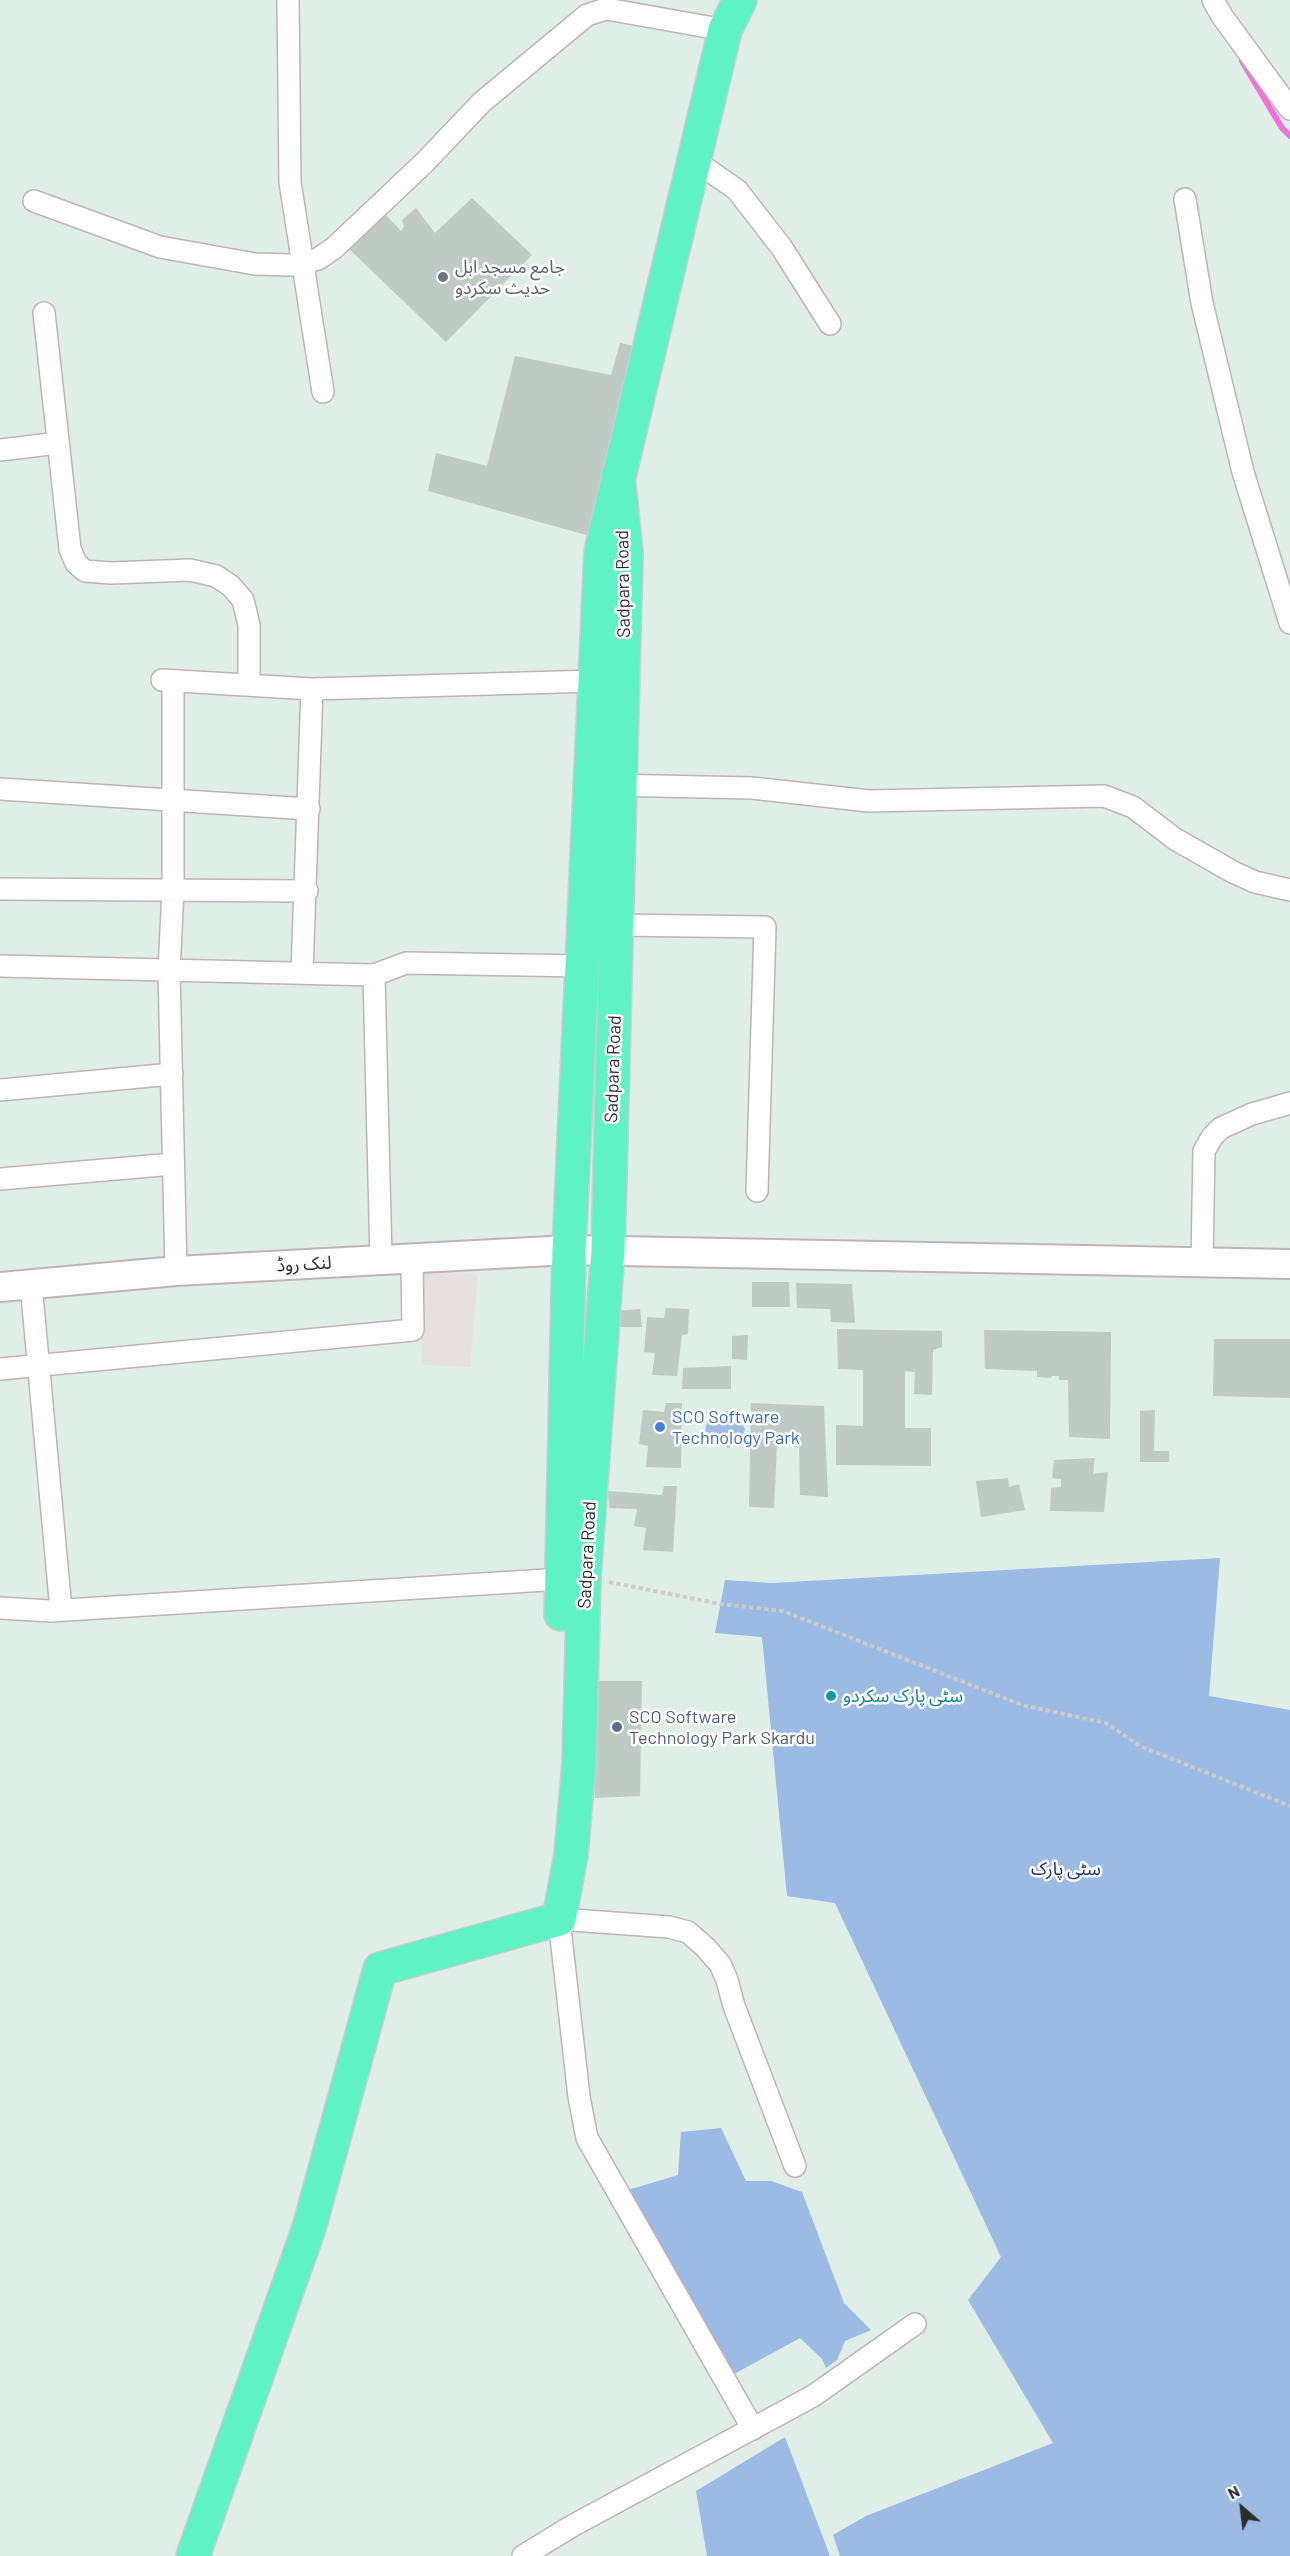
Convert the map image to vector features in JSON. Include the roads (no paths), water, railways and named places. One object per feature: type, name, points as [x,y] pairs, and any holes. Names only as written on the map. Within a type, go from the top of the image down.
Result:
[{"type":"main road","points":[[618,477],[725,30],[740,0]]},
{"type":"main road","name":"Sadpara Road","points":[[559,1919],[572,1855],[557,1767],[573,1578],[608,1250],[616,925],[595,681],[601,552],[618,477]]},
{"type":"main road","name":"Sadpara Road","points":[[573,1578],[569,1250],[582,966],[605,785],[626,553],[618,477]]},
{"type":"main road","name":"لنک روڈ","points":[[0,1287],[176,1270],[569,1250],[1290,1263]]},
{"type":"main road","points":[[193,2556],[309,2228],[380,1969],[559,1919]]},
{"type":"street","points":[[288,0],[290,182],[323,392]]},
{"type":"street","points":[[1213,0],[1222,16],[1290,109]]},
{"type":"street","points":[[34,201],[160,248],[255,264],[304,263],[318,259],[334,248],[424,163],[482,102],[587,15],[606,9],[725,30]]},
{"type":"street","points":[[694,160],[737,190],[782,248],[830,324]]},
{"type":"street","points":[[1185,199],[1202,303],[1243,472],[1290,623]]},
{"type":"street","points":[[44,313],[70,549],[76,563],[85,571],[111,573],[190,570],[216,576],[231,586],[243,600],[249,625],[249,685]]},
{"type":"street","points":[[0,450],[58,443]]},
{"type":"street","points":[[176,1270],[169,971],[173,890],[173,802],[167,680],[312,689],[595,681]]},
{"type":"street","points":[[302,973],[307,891],[312,689]]},
{"type":"street","points":[[605,785],[752,788],[869,801],[1104,796],[1132,807],[1175,838],[1233,872],[1270,887],[1290,890]]},
{"type":"street","points":[[0,789],[309,810]]},
{"type":"street","points":[[0,889],[307,891]]},
{"type":"street","points":[[616,925],[765,927],[757,1191]]},
{"type":"street","points":[[0,966],[374,975],[406,963],[582,966]]},
{"type":"street","points":[[374,975],[381,1260]]},
{"type":"street","points":[[0,1090],[172,1074]]},
{"type":"street","points":[[1202,1263],[1204,1151],[1221,1128],[1252,1114],[1290,1103]]},
{"type":"street","points":[[0,1179],[173,1164]]},
{"type":"street","points":[[0,1369],[413,1330],[412,1258]]},
{"type":"street","points":[[31,1284],[61,1610]]},
{"type":"street","points":[[0,1608],[61,1610],[573,1578]]},
{"type":"street","points":[[753,2429],[587,2138],[579,2097],[559,1919],[669,1927],[688,1932],[705,1947],[720,1964],[727,1980],[734,2006],[795,2166]]},
{"type":"street","points":[[524,2556],[572,2526],[813,2396],[915,2324]]},
{"type":"waterway","points":[[1242,61],[1282,128],[1290,136]]},
{"type":"place","name":"جامع مسجد اہل حدیث سکردو","points":[[443,277]]},
{"type":"place","name":"SCO Software Technology Park","points":[[660,1427]]},
{"type":"place","name":"سٹی پارک سکردو","points":[[831,1696]]},
{"type":"place","name":"SCO Software Technology Park Skardu","points":[[617,1727]]},
{"type":"park label","name":"سٹی پارک","points":[[1066,1869]]}]
